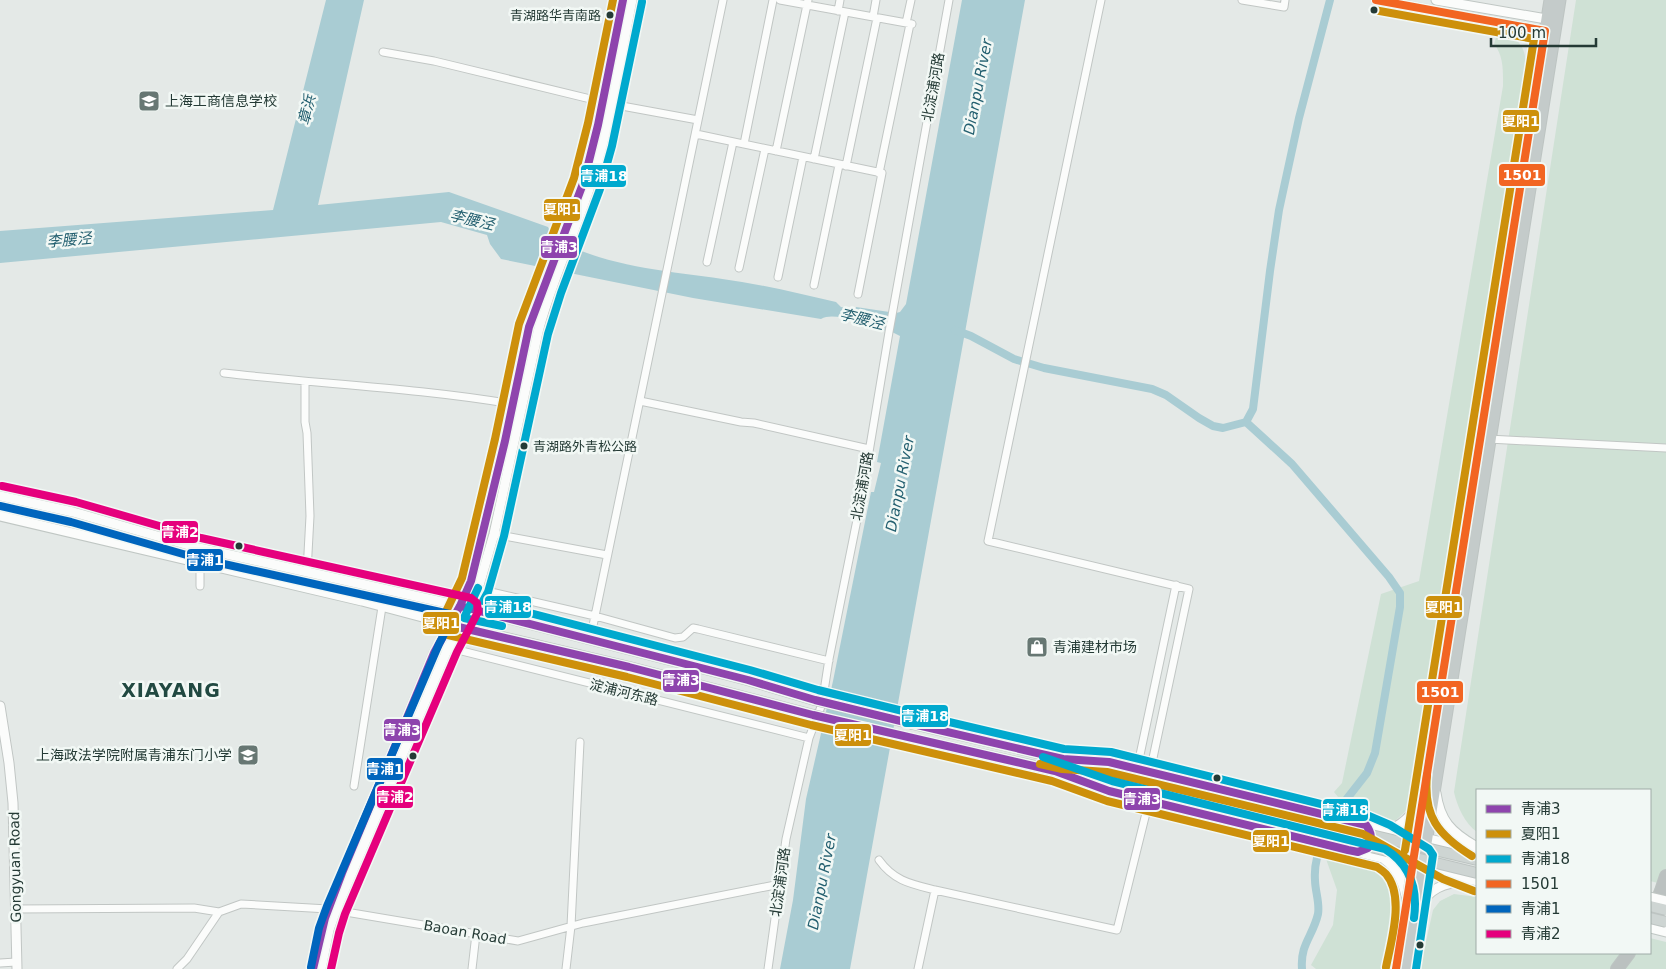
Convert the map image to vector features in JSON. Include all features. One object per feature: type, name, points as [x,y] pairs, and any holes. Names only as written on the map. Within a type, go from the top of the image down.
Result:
[{"type":"highway","points":[[1550,0],[1551,26]]},
{"type":"highway","points":[[1406,969],[1414,924],[1427,770],[1485,439],[1551,26],[1560,0]]},
{"type":"highway","points":[[1422,836],[1436,784],[1485,439]]},
{"type":"highway","points":[[1396,969],[1407,902],[1419,858]]},
{"type":"highway","points":[[1651,915],[1666,876]]},
{"type":"highway","points":[[1617,969],[1628,954]]},
{"type":"main road","points":[[607,103],[623,0]]},
{"type":"main road","points":[[312,969],[332,909],[443,646],[464,607],[529,327],[566,240],[607,103],[632,0]]},
{"type":"main road","points":[[1376,0],[1551,26]]},
{"type":"main road","points":[[1436,0],[1551,26]]},
{"type":"main road","points":[[464,607],[478,589],[494,534],[553,272]]},
{"type":"main road","points":[[0,496],[72,512],[199,548],[464,607],[748,680],[815,700],[1476,860]]},
{"type":"main road","points":[[0,516],[629,666],[812,715],[1248,817],[1476,879]]},
{"type":"main road","name":"Gongyuan Road","points":[[0,706],[13,803],[17,966]]},
{"type":"main road","points":[[1063,759],[1095,760],[1137,769],[1366,825],[1476,849]]},
{"type":"main road","points":[[1390,830],[1406,821],[1414,810],[1427,770]]},
{"type":"main road","points":[[1055,771],[1096,787],[1372,855],[1419,858],[1448,851],[1476,849]]},
{"type":"main road","points":[[1436,784],[1440,812],[1447,824],[1458,836],[1476,848]]},
{"type":"main road","points":[[1358,852],[1368,848],[1371,842],[1371,832],[1366,825]]},
{"type":"main road","points":[[1366,825],[1385,834],[1419,858],[1476,879]]},
{"type":"main road","points":[[1372,855],[1386,860],[1393,867],[1404,886],[1407,902]]},
{"type":"main road","points":[[1414,924],[1422,901],[1433,890],[1449,883],[1476,879]]},
{"type":"main road","points":[[1651,897],[1666,901]]},
{"type":"main road","points":[[1651,906],[1666,910]]},
{"type":"main road","points":[[321,969],[332,909]]},
{"type":"main road","points":[[1651,918],[1666,922]]},
{"type":"main road","points":[[1651,928],[1666,932]]},
{"type":"street","points":[[590,640],[724,0]]},
{"type":"street","points":[[744,144],[773,0]]},
{"type":"street","points":[[780,0],[808,2],[841,11],[910,24]]},
{"type":"street","points":[[814,159],[841,11],[840,0]]},
{"type":"street","points":[[814,285],[843,165],[875,17],[876,0]]},
{"type":"street","points":[[879,173],[910,24],[911,0]]},
{"type":"street","name":"北淀浦河路","points":[[768,969],[786,839],[810,738],[822,704],[949,0]]},
{"type":"street","points":[[1101,0],[988,541],[1189,589],[1150,772]]},
{"type":"street","points":[[1242,0],[1284,7],[1285,0]]},
{"type":"street","points":[[776,151],[808,2]]},
{"type":"street","points":[[383,52],[434,61],[607,103],[698,120]]},
{"type":"street","points":[[696,134],[882,173],[858,294]]},
{"type":"street","points":[[706,262],[733,142]]},
{"type":"street","points":[[739,268],[766,149]]},
{"type":"street","points":[[778,276],[803,157]]},
{"type":"street","points":[[224,373],[460,395],[512,404]]},
{"type":"street","points":[[305,382],[310,516],[307,572]]},
{"type":"street","points":[[640,402],[754,423],[869,449]]},
{"type":"street","points":[[1485,439],[1666,448]]},
{"type":"street","points":[[494,534],[607,556]]},
{"type":"street","points":[[200,563],[200,586]]},
{"type":"street","points":[[1137,769],[1176,586]]},
{"type":"street","points":[[478,589],[595,616],[675,638],[683,638],[693,628],[829,662]]},
{"type":"street","points":[[354,786],[382,606]]},
{"type":"street","name":"淀浦河东路","points":[[443,646],[810,738]]},
{"type":"street","points":[[566,969],[571,926],[580,742]]},
{"type":"street","points":[[879,860],[895,878],[935,890],[1116,930],[1149,801]]},
{"type":"street","name":"Baoan Road","points":[[219,912],[241,904],[332,909],[518,941],[571,926],[780,884]]},
{"type":"street","points":[[918,969],[935,890]]},
{"type":"street","points":[[15,909],[194,908],[219,912],[187,959],[177,969]]},
{"type":"street","points":[[472,969],[476,934]]},
{"type":"street","points":[[0,962],[17,966]]},
{"type":"green space","points":[[1576,0],[1666,0],[1666,885],[1651,881],[1651,789],[1476,789],[1476,831],[1462,814],[1454,792]]},
{"type":"green space","points":[[1498,31],[1514,38],[1521,45],[1526,62],[1410,807],[1396,820],[1390,822],[1350,812],[1334,792],[1342,783],[1381,594],[1419,581],[1503,86],[1500,54],[1494,44]]},
{"type":"green space","points":[[1326,859],[1387,873],[1402,905],[1391,969],[1316,969],[1311,965],[1333,925],[1337,890]]},
{"type":"green space","points":[[1454,894],[1476,897],[1476,954],[1651,954],[1651,938],[1666,942],[1666,969],[1420,969],[1433,910],[1440,901]]},
{"type":"water","points":[[326,0],[364,0],[318,205],[449,192],[548,227],[553,238],[575,249],[598,257],[645,268],[777,289],[836,302],[841,307],[855,310],[856,307],[896,313],[900,312],[906,304],[962,0],[1025,0],[850,969],[780,969],[793,900],[806,799],[833,681],[871,492],[874,492],[881,463],[877,462],[900,336],[892,332],[853,324],[852,320],[841,317],[821,319],[693,298],[501,259],[490,244],[487,235],[441,222],[0,263],[0,231],[273,210]]},
{"type":"waterway","points":[[955,330],[971,336],[1014,359],[1044,368],[1152,389],[1166,395],[1213,426],[1223,428],[1246,422],[1253,409],[1279,210],[1299,118],[1330,0]]},
{"type":"waterway","points":[[1246,422],[1292,464],[1389,577],[1400,593],[1400,607],[1375,753],[1367,773],[1338,810],[1332,821]]},
{"type":"waterway","points":[[1302,969],[1305,946],[1318,914],[1315,869],[1324,839]]},
{"type":"transit line","name":"夏阳1","points":[[613,0],[588,123],[574,178],[519,324],[495,439],[462,578],[441,622],[442,631],[448,635],[627,677],[811,725],[1052,781],[1107,801],[1377,867],[1386,874],[1392,883],[1395,894],[1395,919],[1386,967]]},
{"type":"transit line","name":"青浦3","points":[[313,969],[325,918],[342,873],[434,653],[460,606],[471,581],[505,441],[529,327],[584,181],[598,125],[623,0]]},
{"type":"transit line","name":"1501","points":[[1376,0],[1545,31],[1396,969]]},
{"type":"transit line","name":"青浦18","points":[[642,2],[612,146],[600,189],[561,293],[548,334],[504,536],[488,592],[483,601],[915,714],[1064,749],[1111,752],[1369,816],[1390,825],[1429,849],[1433,855],[1416,969]]},
{"type":"transit line","name":"夏阳1","points":[[1374,10],[1534,39],[1405,850]]},
{"type":"transit line","name":"青浦2","points":[[2,486],[76,502],[201,538],[471,598],[477,603],[478,612],[457,652],[345,914],[331,969]]},
{"type":"transit line","name":"青浦1","points":[[0,506],[71,522],[197,558],[454,615],[439,644],[327,906],[319,928],[311,967]]},
{"type":"transit line","name":"青浦18","points":[[478,588],[464,618],[502,626]]},
{"type":"transit line","name":"青浦3","points":[[450,625],[629,667],[813,715],[1055,771],[1109,791],[1348,850],[1358,852],[1368,848],[1370,842],[1371,836],[1366,825],[1109,762],[1063,759],[913,724],[460,606]]},
{"type":"transit line","name":"青浦18","points":[[1043,757],[1112,781],[1385,849],[1401,862],[1411,879],[1415,897],[1414,918]]},
{"type":"transit line","name":"夏阳1","points":[[1040,764],[1062,769],[1107,772],[1363,834],[1443,879],[1474,891]]},
{"type":"transit line","name":"夏阳1","points":[[1427,775],[1426,789],[1428,802],[1435,823],[1450,840],[1472,856]]},
{"type":"place","name":"青湖路华青南路","points":[[610,15]]},
{"type":"place","name":"上海工商信息学校","points":[[149,101]]},
{"type":"place","name":"青湖路外青松公路","points":[[524,446]]},
{"type":"place","name":"青浦建材市场","points":[[1037,647]]},
{"type":"place","name":"上海政法学院附属青浦东门小学","points":[[248,755]]},
{"type":"district","name":"XIAYANG","points":[[171,690]]},
{"type":"water label","name":"Dianpu River","points":[[978,87]]},
{"type":"water label","name":"章浜","points":[[307,110]]},
{"type":"water label","name":"李腰泾","points":[[472,220]]},
{"type":"water label","name":"李腰泾","points":[[69,240]]},
{"type":"water label","name":"李腰泾","points":[[862,319]]},
{"type":"water label","name":"Dianpu River","points":[[900,484]]},
{"type":"water label","name":"Dianpu River","points":[[822,882]]}]
